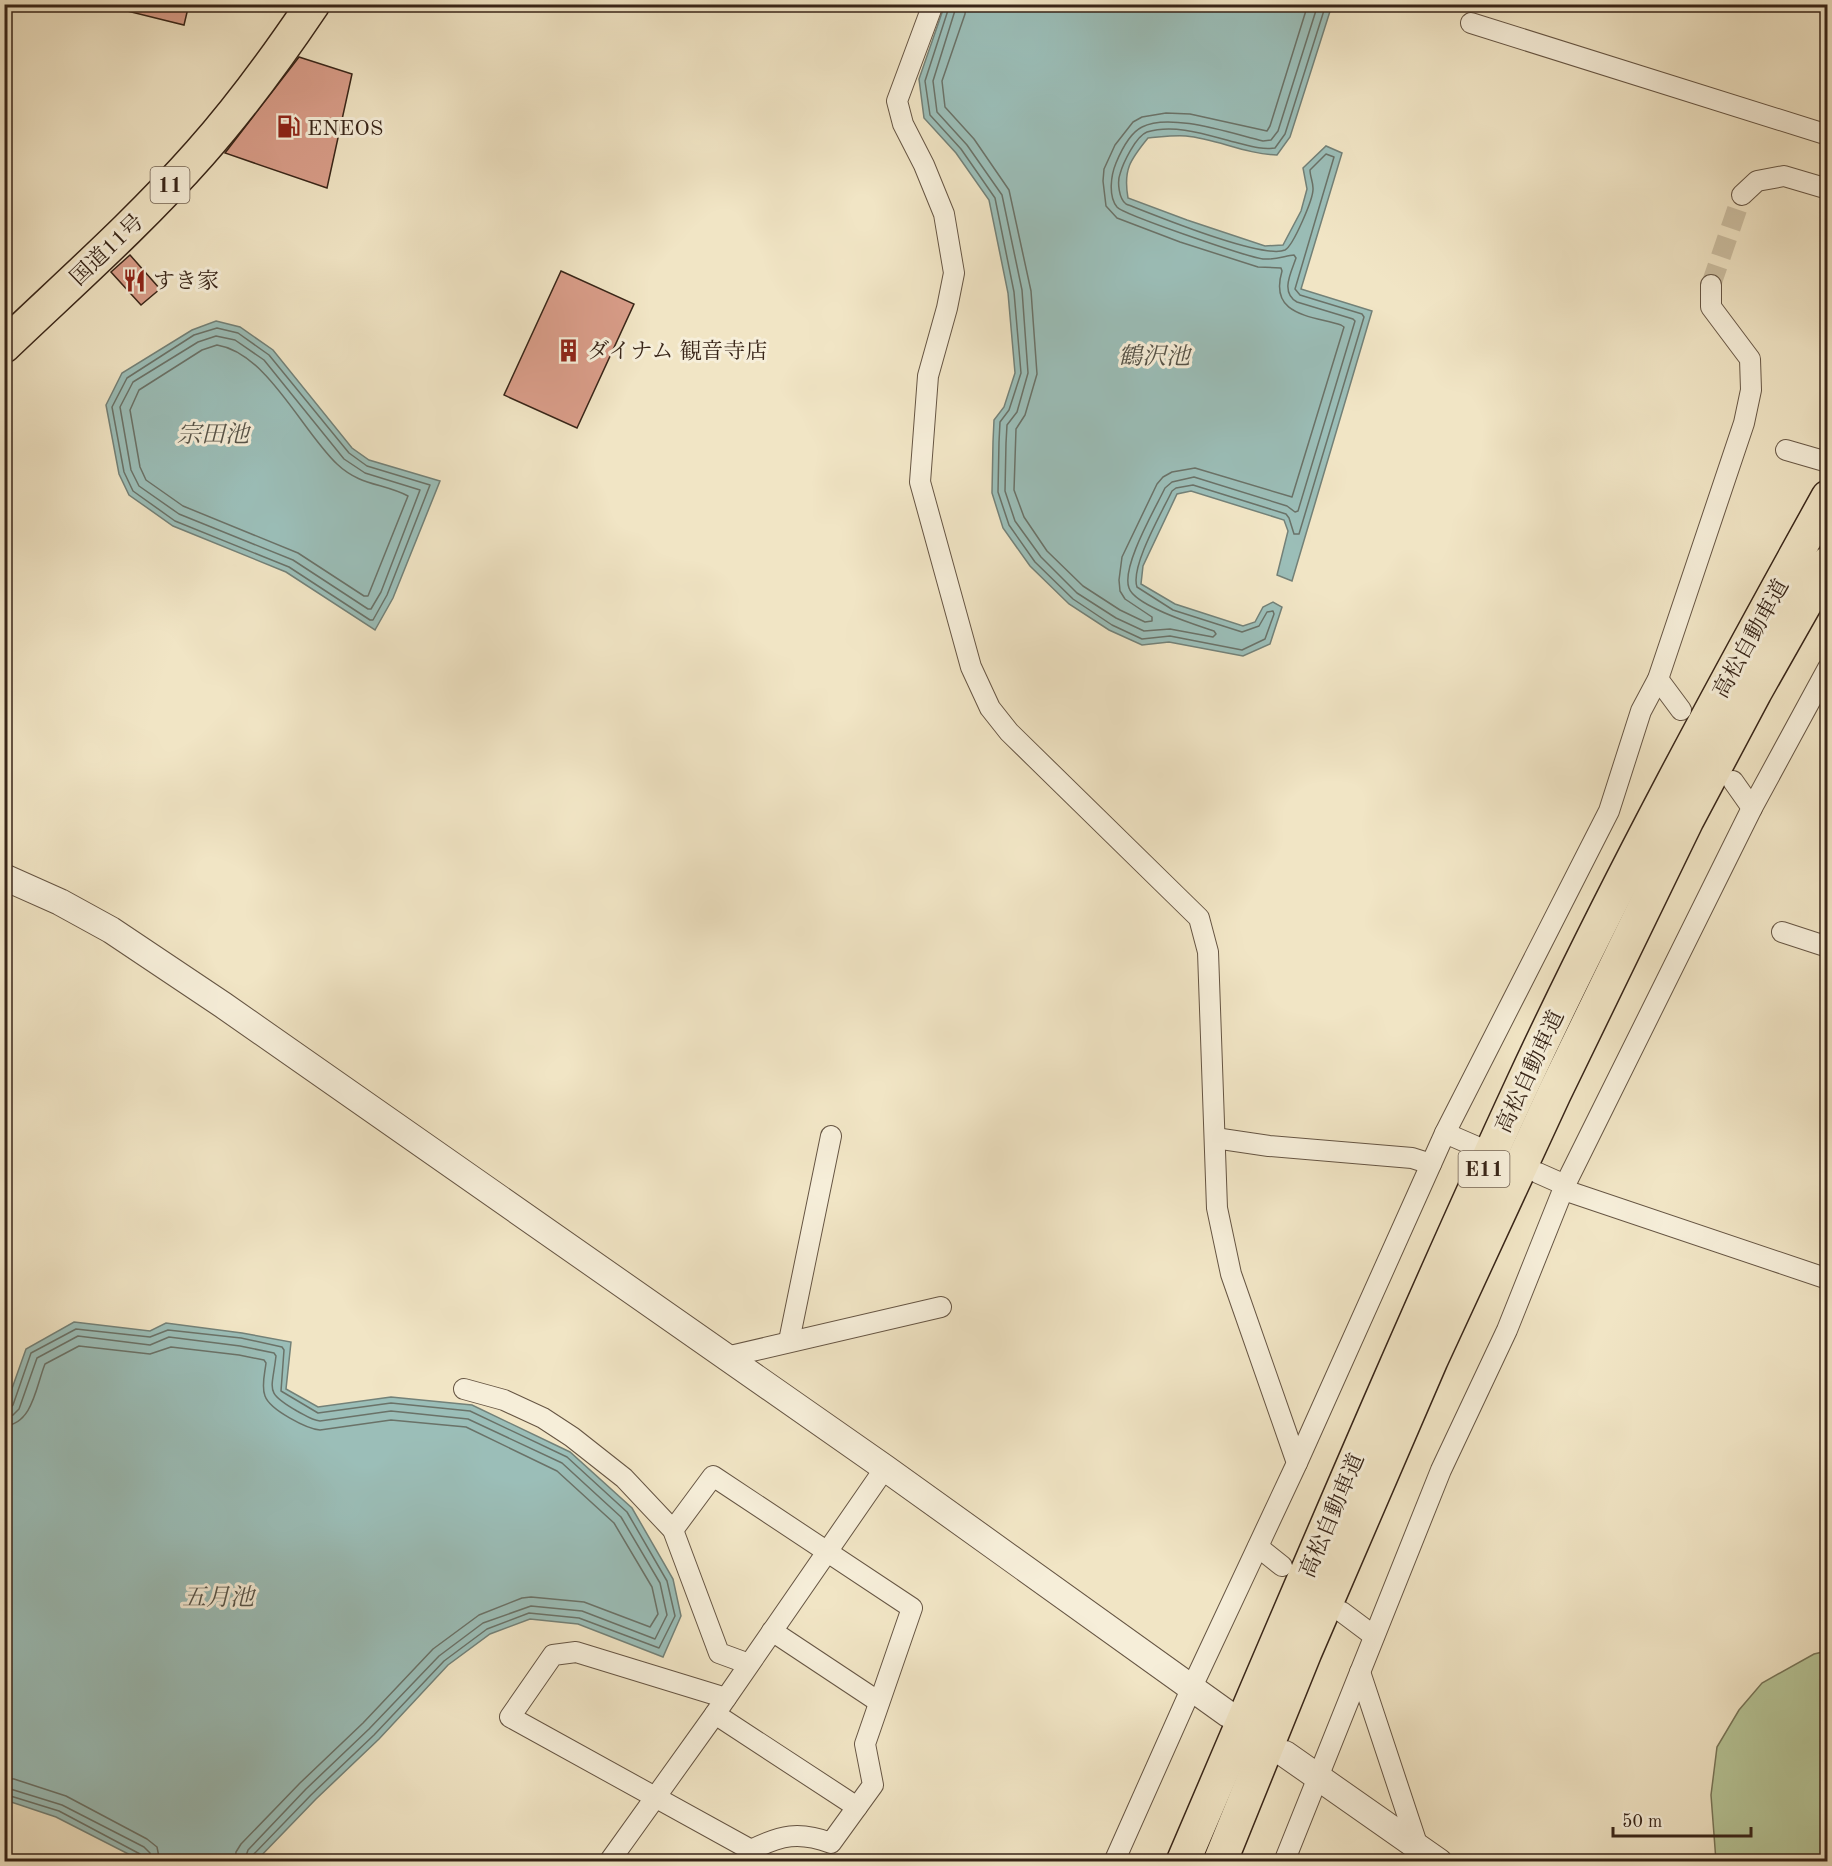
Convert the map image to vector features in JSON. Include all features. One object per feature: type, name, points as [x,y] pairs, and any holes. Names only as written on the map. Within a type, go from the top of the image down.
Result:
[{"type":"highway","name":"国道11号","points":[[6,344],[151,206],[200,153],[269,68],[313,4]]},
{"type":"highway","name":"高松自動車道","points":[[1183,1862],[1407,1336],[1524,1081],[1667,790],[1827,497]]},
{"type":"highway","name":"高松自動車道","points":[[1220,1862],[1305,1652],[1431,1360],[1554,1094],[1687,820],[1827,563]]},
{"type":"street","points":[[933,4],[897,102],[903,124],[924,165],[944,214],[954,273],[928,376],[920,482],[971,667],[990,708],[1009,732],[1199,918],[1208,952],[1217,1208],[1231,1274],[1297,1463]]},
{"type":"street","points":[[1471,23],[1827,135]]},
{"type":"street","points":[[1742,195],[1757,181],[1784,176],[1827,189]]},
{"type":"street","points":[[1114,1862],[1445,1133],[1609,812],[1641,711],[1658,678],[1744,423],[1752,390],[1750,359],[1711,307],[1711,285]]},
{"type":"street","points":[[1786,450],[1824,461]]},
{"type":"street","points":[[1284,1862],[1441,1470],[1507,1330],[1565,1188],[1752,808],[1827,668]]},
{"type":"street","points":[[1658,678],[1681,710]]},
{"type":"street","points":[[1733,781],[1752,808]]},
{"type":"street","points":[[4,877],[60,902],[111,930],[224,1005],[885,1468],[1228,1714]]},
{"type":"street","points":[[1782,932],[1827,947]]},
{"type":"street","points":[[1445,1133],[1474,1146]]},
{"type":"street","points":[[789,1341],[831,1136]]},
{"type":"street","points":[[1215,1138],[1269,1146],[1412,1158],[1431,1164]]},
{"type":"street","points":[[1538,1173],[1565,1188],[1827,1279]]},
{"type":"street","points":[[726,1357],[941,1307]]},
{"type":"street","points":[[464,1389],[504,1400],[543,1418],[572,1437],[624,1478],[673,1530],[719,1653],[749,1664]]},
{"type":"street","points":[[609,1862],[721,1706],[885,1468]]},
{"type":"street","points":[[673,1530],[713,1476],[912,1608],[865,1744],[873,1785],[831,1843],[813,1836],[783,1836],[754,1856],[510,1717],[553,1655],[576,1652],[721,1706],[857,1807]]},
{"type":"street","points":[[1258,1547],[1282,1566]]},
{"type":"street","points":[[1342,1612],[1374,1636]]},
{"type":"street","points":[[772,1631],[879,1702]]},
{"type":"street","points":[[1360,1672],[1420,1854]]},
{"type":"street","points":[[1285,1754],[1318,1776],[1420,1854],[1439,1862]]},
{"type":"green space","points":[[1827,1651],[1827,1861],[1716,1861],[1711,1795],[1717,1747],[1739,1710],[1762,1683],[1814,1654]]},
{"type":"water","name":"鶴沢池","points":[[945,4],[1332,5],[1290,137],[1277,155],[1186,136],[1148,138],[1132,159],[1126,180],[1128,198],[1265,246],[1283,245],[1301,211],[1307,189],[1303,168],[1326,146],[1342,153],[1301,289],[1372,311],[1292,581],[1277,575],[1288,531],[1284,520],[1191,491],[1177,494],[1143,566],[1141,584],[1175,604],[1243,626],[1255,622],[1263,607],[1273,602],[1282,607],[1270,644],[1243,656],[1169,642],[1142,645],[1109,630],[1069,604],[1030,566],[1003,528],[992,493],[993,442],[994,420],[1004,407],[1015,373],[1008,293],[989,200],[956,153],[924,118],[919,79]]},
{"type":"water","name":"宗田池","points":[[216,321],[240,327],[273,350],[352,448],[369,460],[440,481],[393,598],[375,630],[286,572],[173,526],[129,495],[119,474],[106,405],[122,373],[192,330]]},
{"type":"water","name":"五月池","points":[[74,1322],[150,1331],[166,1323],[291,1342],[286,1389],[318,1407],[391,1397],[472,1405],[570,1452],[632,1508],[673,1579],[681,1616],[663,1657],[578,1624],[530,1619],[490,1634],[448,1665],[379,1739],[256,1861],[142,1861],[56,1817],[5,1800],[4,1411],[26,1349]]},
{"type":"building","points":[[124,4],[189,4],[184,25],[123,10]]},
{"type":"building","name":"ENEOS","points":[[299,57],[352,74],[327,188],[225,153]]},
{"type":"building","name":"すき家","points":[[130,255],[160,289],[141,305],[111,272]]},
{"type":"building","name":"ダイナム 観音寺店","points":[[561,271],[634,304],[577,428],[504,395]]},
{"type":"tunnel","points":[[1711,285],[1742,195]]},
{"type":"place","name":"ENEOS","points":[[289,127]]},
{"type":"place","name":"すき家","points":[[135,280]]},
{"type":"place","name":"ダイナム 観音寺店","points":[[569,350]]}]
